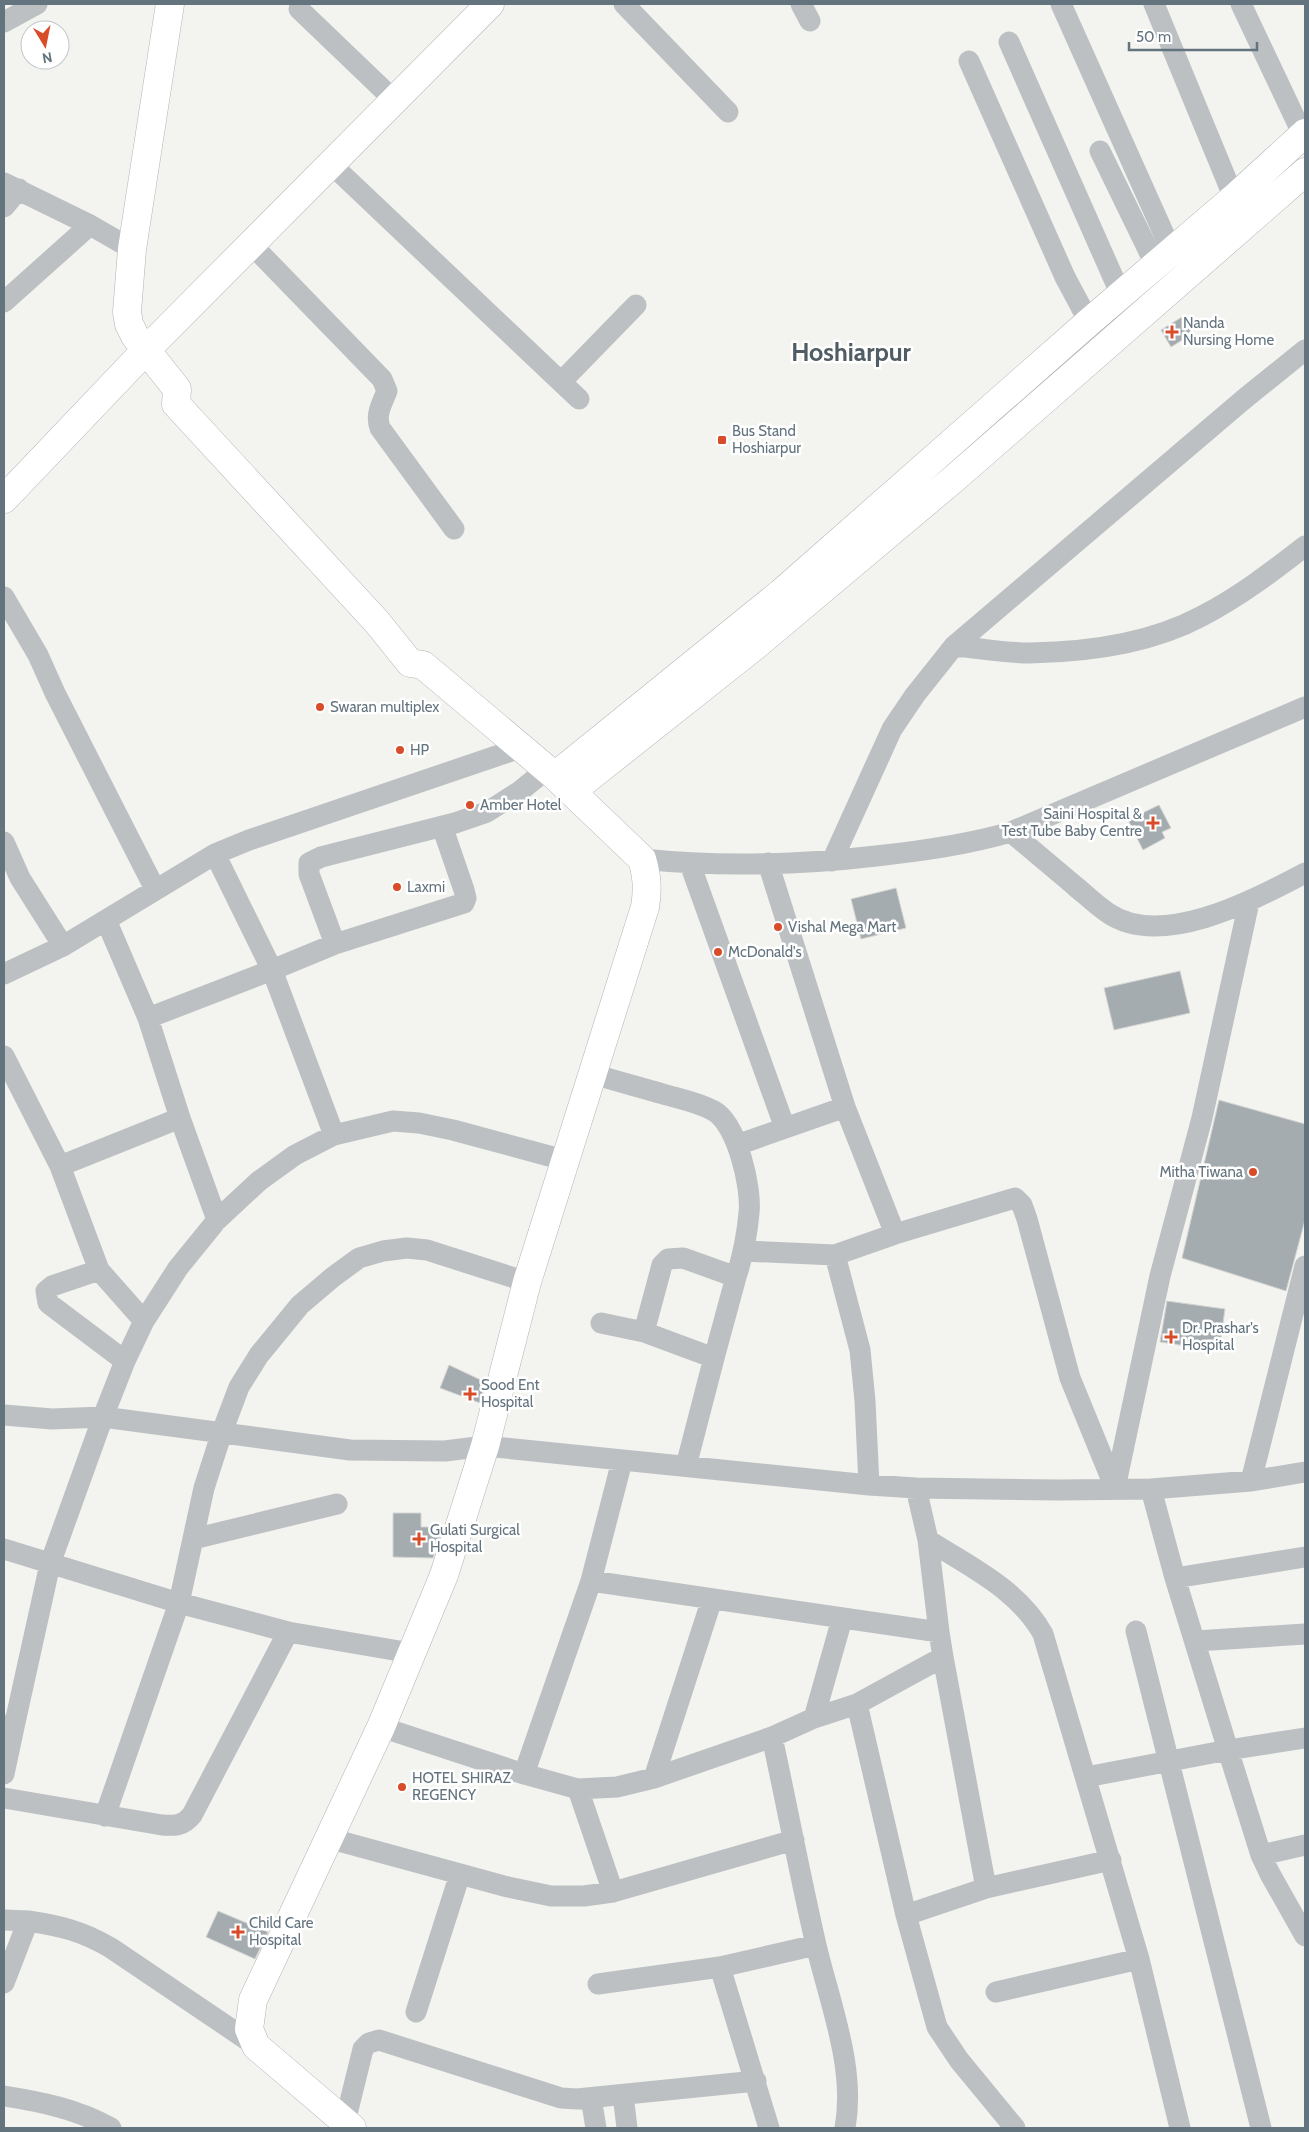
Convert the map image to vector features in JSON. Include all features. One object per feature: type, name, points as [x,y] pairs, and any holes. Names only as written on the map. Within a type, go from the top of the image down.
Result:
[{"type":"main road","points":[[170,4],[132,249],[127,312],[129,324],[135,336],[177,389],[176,404],[377,622],[410,663],[423,665],[558,779],[642,859],[647,875],[648,891],[645,907],[527,1282],[486,1446],[444,1575],[381,1727],[253,2000],[250,2029],[256,2046],[348,2125]]},
{"type":"main road","points":[[4,499],[146,350],[490,4]]},
{"type":"main road","points":[[676,694],[781,592],[1089,322],[1234,198],[1304,134]]},
{"type":"main road","points":[[558,779],[676,694],[755,646],[956,477],[1305,172]]},
{"type":"street","points":[[4,22],[37,4]]},
{"type":"street","points":[[624,4],[728,112]]},
{"type":"street","points":[[1061,4],[1164,259]]},
{"type":"street","points":[[1154,4],[1234,198]]},
{"type":"street","points":[[1241,4],[1304,134]]},
{"type":"street","points":[[299,9],[394,100]]},
{"type":"street","points":[[1009,42],[1121,295]]},
{"type":"street","points":[[969,60],[1065,277],[1089,322]]},
{"type":"street","points":[[1100,150],[1164,259]]},
{"type":"street","points":[[330,163],[579,399]]},
{"type":"street","points":[[4,207],[12,186],[90,225],[132,249]]},
{"type":"street","points":[[4,302],[90,225]]},
{"type":"street","points":[[252,245],[382,379],[387,391],[378,411],[377,420],[380,428],[454,530]]},
{"type":"street","points":[[561,382],[636,305]]},
{"type":"street","points":[[832,861],[892,729],[915,695],[954,646],[1243,400],[1305,350]]},
{"type":"street","points":[[954,646],[1027,653],[1091,650],[1129,643],[1165,632],[1202,617],[1276,569],[1305,546]]},
{"type":"street","points":[[4,597],[38,654],[55,693],[155,889]]},
{"type":"street","points":[[642,859],[690,864],[832,861],[938,849],[978,842],[1011,832],[1305,708]]},
{"type":"street","points":[[4,974],[63,946],[215,854],[249,840],[520,748]]},
{"type":"street","points":[[335,944],[309,874],[309,863],[320,857],[442,826],[487,812],[520,791],[558,779]]},
{"type":"street","points":[[148,1018],[335,944],[464,903],[466,898],[464,890],[442,826]]},
{"type":"street","points":[[1011,832],[1108,914],[1133,924],[1164,926],[1202,918],[1249,902],[1305,874]]},
{"type":"street","points":[[4,842],[12,882],[63,946]]},
{"type":"street","points":[[215,854],[272,970],[334,1135]]},
{"type":"street","points":[[768,863],[845,1107],[895,1234]]},
{"type":"street","points":[[690,864],[785,1128]]},
{"type":"street","points":[[1115,1488],[1160,1276],[1202,1118],[1249,902]]},
{"type":"street","points":[[106,920],[148,1018],[180,1118],[217,1220]]},
{"type":"street","points":[[4,1056],[60,1166],[99,1270],[144,1321]]},
{"type":"street","points":[[592,1074],[696,1103],[716,1112],[726,1122],[737,1145],[747,1186],[750,1211],[744,1252],[686,1466]]},
{"type":"street","points":[[737,1145],[845,1107]]},
{"type":"street","points":[[60,1166],[180,1118]]},
{"type":"street","points":[[4,1774],[9,1726],[50,1564],[103,1417],[125,1361],[144,1321],[178,1268],[217,1220],[258,1181],[295,1155],[334,1135],[393,1121],[419,1123],[453,1130],[564,1160]]},
{"type":"street","points":[[744,1252],[835,1255],[895,1234],[1015,1198],[1022,1205],[1070,1378],[1115,1488]]},
{"type":"street","points":[[105,1816],[179,1603],[204,1488],[222,1432],[240,1387],[259,1354],[300,1305],[358,1258],[407,1248],[427,1250],[527,1282]]},
{"type":"street","points":[[835,1255],[862,1365],[869,1485]]},
{"type":"street","points":[[644,1332],[662,1265],[668,1259],[683,1258],[736,1277]]},
{"type":"street","points":[[1251,1481],[1305,1266]]},
{"type":"street","points":[[99,1270],[52,1286],[46,1291],[45,1297],[48,1303],[125,1361]]},
{"type":"street","points":[[602,1323],[644,1332],[714,1358]]},
{"type":"street","points":[[4,1415],[52,1419],[103,1417],[350,1450],[445,1451],[486,1446],[622,1461],[916,1488],[1151,1489],[1251,1481],[1305,1472]]},
{"type":"street","points":[[524,1774],[591,1581],[622,1461]]},
{"type":"street","points":[[916,1488],[928,1540],[943,1658],[986,1888]]},
{"type":"street","points":[[1151,1489],[1175,1578],[1261,1855],[1305,1936]]},
{"type":"street","points":[[193,1539],[337,1504]]},
{"type":"street","points":[[928,1540],[1011,1593],[1034,1619],[1043,1634],[1139,1959],[1180,2128]]},
{"type":"street","points":[[4,1549],[179,1603],[288,1632],[411,1653]]},
{"type":"street","points":[[1175,1578],[1305,1557]]},
{"type":"street","points":[[591,1581],[939,1632]]},
{"type":"street","points":[[654,1778],[712,1599]]},
{"type":"street","points":[[814,1718],[842,1618]]},
{"type":"street","points":[[1136,1631],[1261,2128]]},
{"type":"street","points":[[4,1798],[162,1825],[175,1826],[186,1823],[192,1815],[288,1632]]},
{"type":"street","points":[[1196,1641],[1305,1634]]},
{"type":"street","points":[[381,1727],[524,1774],[578,1788],[618,1787],[654,1778],[772,1736],[814,1718],[857,1704],[943,1658]]},
{"type":"street","points":[[857,1704],[906,1915],[937,2027],[959,2060],[1016,2128]]},
{"type":"street","points":[[772,1736],[816,1945],[848,2084],[845,2128]]},
{"type":"street","points":[[1086,1777],[1168,1760],[1305,1738]]},
{"type":"street","points":[[578,1788],[613,1892]]},
{"type":"street","points":[[328,1838],[508,1887],[551,1896],[584,1896],[613,1892],[794,1840]]},
{"type":"street","points":[[1261,1855],[1305,1845]]},
{"type":"street","points":[[906,1915],[986,1888],[1111,1860]]},
{"type":"street","points":[[416,2012],[460,1874]]},
{"type":"street","points":[[4,1920],[28,1921],[63,1927],[88,1935],[111,1948],[256,2046]]},
{"type":"street","points":[[4,1983],[28,1921]]},
{"type":"street","points":[[598,1984],[720,1967],[816,1945]]},
{"type":"street","points":[[996,1992],[1139,1959]]},
{"type":"street","points":[[720,1967],[769,2128]]},
{"type":"street","points":[[348,2125],[363,2049],[368,2042],[379,2040],[546,2095],[561,2098],[591,2098],[756,2081]]},
{"type":"street","points":[[623,2095],[627,2128]]},
{"type":"street","points":[[4,2096],[50,2103],[82,2114],[111,2128]]},
{"type":"street","points":[[591,2098],[596,2128]]},
{"type":"building","points":[[1182,317],[1192,334],[1171,347],[1161,330]]},
{"type":"building","points":[[1159,805],[1171,828],[1162,832],[1165,838],[1143,850],[1128,820]]},
{"type":"building","points":[[896,888],[906,928],[861,939],[851,899]]},
{"type":"building","points":[[1180,971],[1190,1013],[1114,1030],[1104,988]]},
{"type":"building","name":"Mitha Tiwana","points":[[1219,1100],[1305,1124],[1305,1220],[1286,1291],[1182,1258]]},
{"type":"building","points":[[1167,1301],[1225,1309],[1219,1351],[1160,1342]]},
{"type":"building","points":[[449,1365],[485,1382],[480,1403],[440,1388]]},
{"type":"building","points":[[393,1513],[421,1513],[421,1527],[443,1527],[433,1558],[393,1557]]},
{"type":"building","points":[[218,1911],[268,1932],[255,1959],[206,1937]]},
{"type":"place","name":"Nanda Nursing Home","points":[[1172,332]]},
{"type":"place","name":"Bus Stand Hoshiarpur","points":[[722,440]]},
{"type":"place","name":"Swaran multiplex","points":[[320,707]]},
{"type":"place","name":"HP","points":[[400,750]]},
{"type":"place","name":"Amber Hotel","points":[[470,805]]},
{"type":"place","name":"Saini Hospital & Test Tube Baby Centre","points":[[1153,823]]},
{"type":"place","name":"Laxmi","points":[[397,887]]},
{"type":"place","name":"Vishal Mega Mart","points":[[778,927]]},
{"type":"place","name":"McDonald's","points":[[718,952]]},
{"type":"place","name":"Mitha Tiwana","points":[[1253,1172]]},
{"type":"place","name":"Dr. Prashar's Hospital","points":[[1171,1337]]},
{"type":"place","name":"Sood Ent Hospital","points":[[470,1394]]},
{"type":"place","name":"Gulati Surgical Hospital","points":[[419,1539]]},
{"type":"place","name":"HOTEL SHIRAZ REGENCY","points":[[402,1787]]},
{"type":"place","name":"Child Care Hospital","points":[[238,1932]]},
{"type":"district","name":"Hoshiarpur","points":[[851,352]]}]
